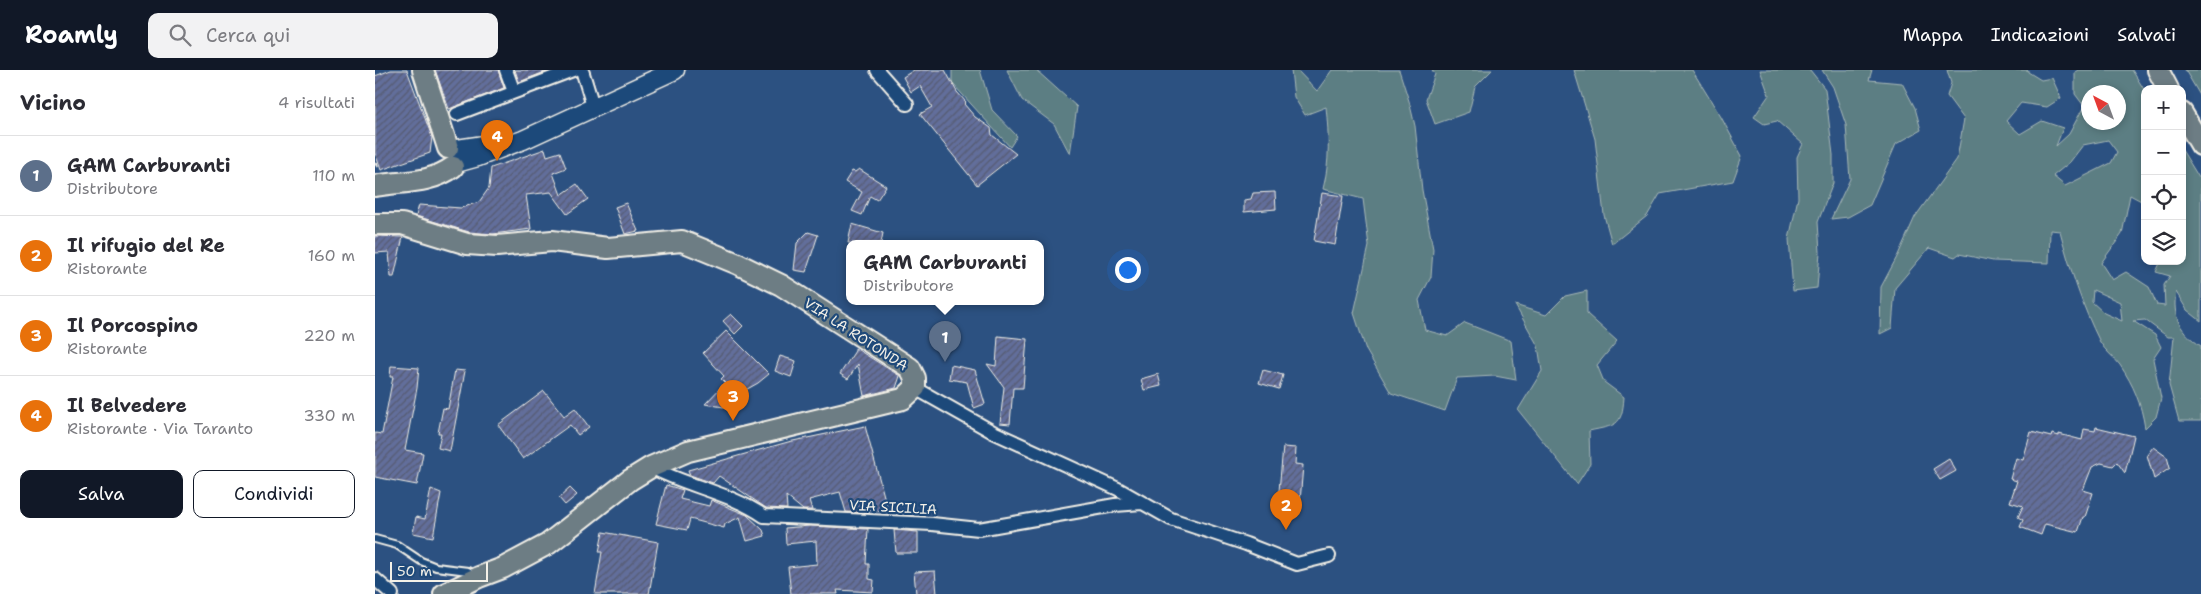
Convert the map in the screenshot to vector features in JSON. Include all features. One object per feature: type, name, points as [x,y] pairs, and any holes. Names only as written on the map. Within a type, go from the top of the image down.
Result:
[{"type":"main road","points":[[381,184],[432,167],[452,157],[423,70]]},
{"type":"main road","points":[[2157,70],[2166,85]]},
{"type":"main road","points":[[2186,120],[2201,145]]},
{"type":"main road","name":"VIA LA ROTONDA","points":[[375,224],[402,224],[467,244],[497,246],[552,241],[608,248],[682,241],[738,264],[781,285],[910,368],[915,378],[915,388],[903,399],[688,451],[651,466],[630,480],[548,544],[503,568],[444,594]]},
{"type":"main road","name":"VIA LA ROTONDA","points":[[460,594],[479,577]]},
{"type":"street","points":[[506,70],[514,92]]},
{"type":"street","points":[[457,114],[573,70]]},
{"type":"street","points":[[582,70],[593,106]]},
{"type":"street","points":[[452,157],[523,140],[657,74],[675,70]]},
{"type":"street","points":[[877,70],[907,104]]},
{"type":"street","points":[[915,388],[993,432],[1117,489],[1171,519],[1246,544],[1297,564],[1329,556]]},
{"type":"street","name":"VIA SICILIA","points":[[651,466],[672,478],[725,494],[746,504],[764,516],[932,524],[979,529],[1115,505],[1142,503]]},
{"type":"street","points":[[375,579],[385,594]]},
{"type":"street","points":[[375,579],[393,594]]},
{"type":"lane","points":[[375,539],[397,545],[421,561],[436,567],[468,571],[479,577]]},
{"type":"green space","points":[[952,70],[980,70],[992,110],[1017,136],[1010,147],[952,83]]},
{"type":"green space","points":[[1007,70],[1036,70],[1077,107],[1070,154],[1054,124],[1022,100]]},
{"type":"green space","points":[[1291,70],[1297,70],[1317,91],[1332,70],[1399,70],[1415,126],[1422,190],[1433,249],[1431,277],[1419,300],[1425,330],[1447,336],[1465,323],[1511,341],[1516,380],[1495,376],[1457,378],[1445,411],[1391,393],[1366,350],[1354,313],[1369,246],[1363,199],[1323,189],[1328,149],[1326,107],[1305,115],[1294,97]]},
{"type":"green space","points":[[1432,70],[1492,70],[1475,87],[1469,112],[1435,124],[1426,99],[1435,74]]},
{"type":"green space","points":[[1574,70],[1692,70],[1742,156],[1733,181],[1660,194],[1647,216],[1612,244],[1604,215],[1595,139]]},
{"type":"green space","points":[[1760,70],[1810,70],[1825,89],[1833,155],[1833,183],[1818,222],[1820,252],[1817,288],[1793,291],[1789,239],[1798,198],[1797,157],[1803,144],[1777,121],[1764,124],[1754,117],[1769,95]]},
{"type":"green space","points":[[1822,70],[1872,70],[1869,80],[1902,83],[1915,108],[1921,130],[1896,144],[1870,205],[1848,217],[1831,219],[1850,179],[1846,125],[1833,87]]},
{"type":"green space","points":[[1947,70],[2028,70],[2028,72],[2041,80],[2052,78],[2061,98],[2047,107],[2021,103],[2006,121],[2020,134],[2042,121],[2063,128],[2056,146],[2069,134],[2081,112],[2081,130],[2126,130],[2126,85],[2081,85],[2081,102],[2075,94],[2075,72],[2078,70],[2132,70],[2141,85],[2141,201],[2130,195],[2122,234],[2101,263],[2112,280],[2126,272],[2149,287],[2157,305],[2165,306],[2164,285],[2170,276],[2156,272],[2159,265],[2186,265],[2186,157],[2201,181],[2201,321],[2187,310],[2176,292],[2175,309],[2183,329],[2201,346],[2201,421],[2179,421],[2169,385],[2174,337],[2168,337],[2145,320],[2133,321],[2155,335],[2161,347],[2153,359],[2161,398],[2156,417],[2145,428],[2139,403],[2129,380],[2120,365],[2100,342],[2088,315],[2072,273],[2060,231],[2050,230],[2049,263],[1993,261],[1959,254],[1955,257],[1929,248],[1895,288],[1892,328],[1880,334],[1881,287],[1915,217],[1957,159],[1964,119],[1947,96],[1951,83]],"holes":[[[2108,140],[2117,152],[2111,163],[2065,186],[2053,176],[2070,162],[2083,145]],[[2093,290],[2120,302],[2122,321],[2104,313],[2092,302]]]},
{"type":"green space","points":[[2185,70],[2201,70],[2201,97]]},
{"type":"green space","points":[[1587,291],[1587,314],[1617,341],[1597,365],[1604,382],[1624,397],[1621,414],[1616,423],[1589,431],[1590,464],[1577,484],[1518,410],[1542,371],[1538,346],[1515,305],[1546,315],[1565,296]]},
{"type":"building","points":[[391,70],[407,70],[432,137],[430,153],[381,170],[375,153],[375,76]]},
{"type":"building","points":[[435,70],[498,70],[504,88],[449,109]]},
{"type":"building","points":[[515,70],[550,70],[519,82]]},
{"type":"building","points":[[914,70],[945,70],[957,92],[966,102],[964,104],[975,117],[991,128],[992,135],[1016,154],[977,185],[920,114],[932,107],[920,86],[911,92],[903,77]]},
{"type":"building","points":[[545,149],[547,156],[560,152],[566,168],[553,173],[561,195],[577,184],[588,199],[567,214],[551,192],[526,195],[531,229],[493,234],[469,232],[416,216],[419,205],[461,208],[479,202],[489,188],[491,168]]},
{"type":"building","points":[[859,169],[886,186],[877,200],[870,196],[862,215],[852,211],[862,192],[845,182],[852,171],[855,172]]},
{"type":"building","points":[[1275,192],[1276,209],[1244,212],[1244,200],[1251,199],[1253,193]]},
{"type":"building","points":[[1322,193],[1343,196],[1335,245],[1314,241]]},
{"type":"building","points":[[626,203],[638,231],[625,234],[615,207]]},
{"type":"building","points":[[852,224],[883,233],[882,240],[849,240]]},
{"type":"building","points":[[808,232],[818,235],[806,272],[794,270],[797,243]]},
{"type":"building","points":[[375,236],[403,237],[394,277],[391,277],[389,252],[375,253]]},
{"type":"building","points":[[731,314],[743,326],[735,334],[723,321]]},
{"type":"building","points":[[726,331],[769,374],[758,383],[733,397],[736,409],[705,404],[725,383],[721,379],[724,376],[703,353]]},
{"type":"building","points":[[998,336],[1027,339],[1023,388],[1013,388],[1010,424],[1000,423],[1004,387],[987,364],[996,366]]},
{"type":"building","points":[[855,348],[900,376],[896,388],[864,396],[858,364],[848,379],[840,374]]},
{"type":"building","points":[[780,356],[796,361],[791,377],[775,371]]},
{"type":"building","points":[[951,365],[975,370],[985,404],[974,408],[967,382],[949,379]]},
{"type":"building","points":[[391,366],[419,368],[405,450],[423,453],[417,485],[375,477],[375,433],[382,434],[393,377],[390,377]]},
{"type":"building","points":[[455,370],[465,371],[450,451],[438,448],[441,433],[438,433],[443,408],[448,409]]},
{"type":"building","points":[[1263,370],[1283,375],[1279,389],[1259,383]]},
{"type":"building","points":[[1158,374],[1161,386],[1144,390],[1141,379]]},
{"type":"building","points":[[544,391],[564,416],[575,408],[589,427],[578,435],[570,425],[523,459],[498,425]]},
{"type":"building","points":[[865,426],[888,511],[869,510],[869,513],[846,512],[840,492],[809,500],[812,510],[803,510],[786,496],[787,509],[766,508],[719,476],[713,483],[690,475],[688,470],[788,442]]},
{"type":"building","points":[[2096,427],[2134,436],[2125,473],[2117,462],[2113,466],[2101,463],[2092,467],[2083,490],[2093,493],[2078,532],[2045,524],[2041,535],[2020,527],[2023,520],[2018,517],[2023,506],[2010,502],[2017,481],[2010,479],[2016,458],[2023,460],[2031,432],[2051,437],[2052,434],[2059,436],[2059,434],[2082,440],[2084,429],[2095,431]]},
{"type":"building","points":[[1283,447],[1296,448],[1295,464],[1303,465],[1299,514],[1280,512],[1281,503],[1278,502]]},
{"type":"building","points":[[2153,447],[2167,457],[2170,468],[2154,479],[2147,455]]},
{"type":"building","points":[[1949,459],[1956,471],[1940,480],[1933,469]]},
{"type":"building","points":[[666,485],[683,490],[680,499],[709,506],[711,500],[747,515],[763,530],[765,536],[747,541],[740,517],[725,524],[724,528],[690,519],[687,530],[656,524]]},
{"type":"building","points":[[570,488],[577,495],[565,505],[559,498]]},
{"type":"building","points":[[431,489],[441,493],[433,537],[413,533],[416,517],[425,519]]},
{"type":"building","points":[[810,526],[868,529],[866,564],[869,564],[869,579],[874,580],[873,592],[837,590],[838,594],[791,594],[788,567],[817,564],[816,541],[786,544],[785,528]]},
{"type":"building","points":[[894,530],[918,532],[918,553],[896,553]]},
{"type":"building","points":[[603,532],[658,542],[649,594],[595,594],[602,552],[599,552]]},
{"type":"building","points":[[935,571],[937,594],[916,594],[914,572]]},
{"type":"place","name":"Il Belvedere","points":[[497,161]]},
{"type":"place","name":"GAM Carburanti","points":[[945,362]]},
{"type":"place","name":"Il Porcospino","points":[[733,421]]},
{"type":"place","name":"Il rifugio del Re","points":[[1286,530]]}]
